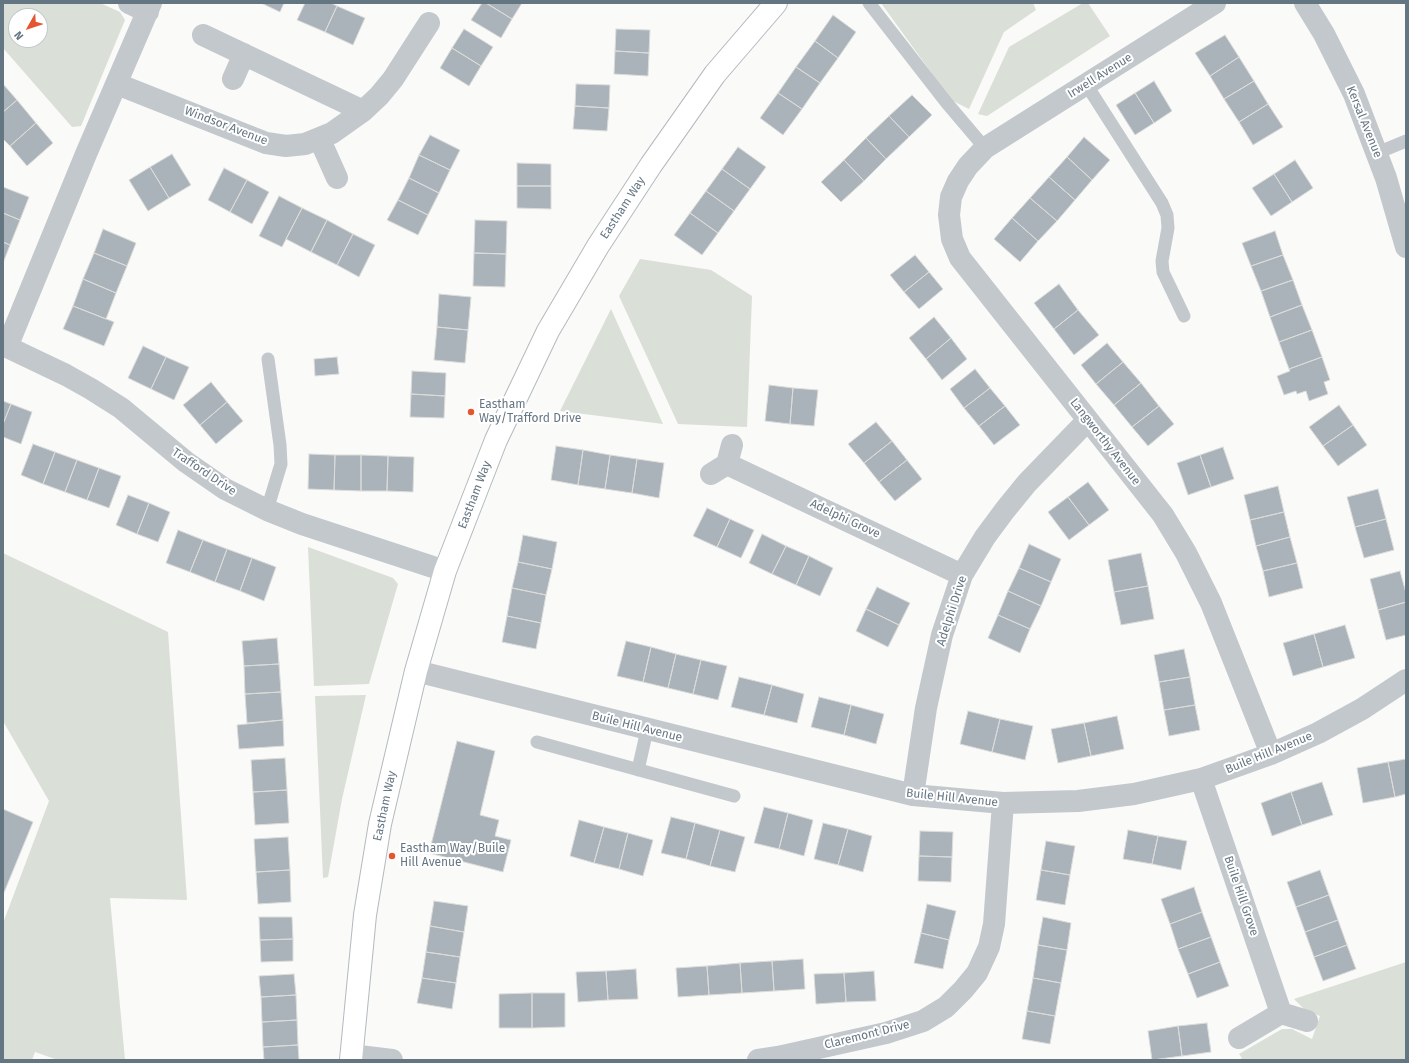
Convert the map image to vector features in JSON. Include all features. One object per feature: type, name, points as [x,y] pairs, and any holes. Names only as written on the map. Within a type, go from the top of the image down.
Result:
[{"type":"street","name":"Eastham Way","points":[[351,1058],[365,915],[380,824],[416,671],[445,571],[496,440],[552,325],[598,246],[651,165],[715,74],[776,3]]},
{"type":"street","name":"Irwell Avenue","points":[[985,148],[1214,3]]},
{"type":"street","name":"Kersal Avenue","points":[[1305,3],[1324,34],[1354,94],[1377,153],[1394,203],[1406,247]]},
{"type":"street","points":[[5,346],[117,84],[143,6]]},
{"type":"street","name":"Windsor Avenue","points":[[117,84],[266,142],[286,146],[305,144],[320,140],[342,127],[363,111],[393,80],[429,23]]},
{"type":"street","points":[[203,35],[363,111]]},
{"type":"street","points":[[233,79],[244,54]]},
{"type":"street","points":[[320,140],[337,178]]},
{"type":"street","name":"Langworthy Avenue","points":[[985,148],[968,166],[951,197],[949,215],[952,239],[960,258],[1087,421],[1163,515],[1186,553],[1211,603],[1271,754]]},
{"type":"street","name":"Trafford Drive","points":[[5,346],[66,374],[121,408],[186,462],[225,489],[267,510],[302,524],[445,571]]},
{"type":"street","name":"Adelphi Drive","points":[[913,795],[926,708],[942,635],[962,575],[985,537],[1026,483],[1087,421]]},
{"type":"street","name":"Adelphi Grove","points":[[723,461],[962,575]]},
{"type":"street","name":"Buile Hill Avenue","points":[[416,671],[647,730],[913,795],[1004,803],[1078,801],[1134,794],[1201,779],[1271,754],[1337,723],[1362,709],[1406,680]]},
{"type":"street","name":"Buile Hill Grove","points":[[1201,779],[1281,1013]]},
{"type":"street","name":"Claremont Drive","points":[[758,1060],[886,1033],[923,1021],[946,1006],[963,990],[977,973],[989,947],[994,924],[1004,803]]},
{"type":"street","points":[[1239,1038],[1281,1013],[1307,1021]]},
{"type":"street","points":[[351,1058],[392,1060]]},
{"type":"lane","points":[[869,3],[946,102],[985,148]]},
{"type":"lane","points":[[1086,84],[1162,203],[1167,215],[1168,228],[1162,261],[1163,272],[1184,316]]},
{"type":"lane","points":[[1377,153],[1406,141]]},
{"type":"lane","points":[[267,510],[280,464],[280,445],[268,360]]},
{"type":"lane","points":[[638,770],[647,730]]},
{"type":"lane","points":[[537,742],[734,796]]},
{"type":"shaded area","points":[[3,3],[100,3],[120,12],[125,20],[81,126],[72,127],[3,48]]},
{"type":"shaded area","points":[[881,3],[1033,3],[1036,10],[1004,32],[969,109],[951,100]]},
{"type":"shaded area","points":[[1083,3],[1088,3],[1110,36],[987,116],[978,114],[1009,47]]},
{"type":"shaded area","points":[[640,259],[711,270],[752,296],[747,427],[678,424],[619,296]]},
{"type":"shaded area","points":[[611,309],[663,424],[560,411]]},
{"type":"shaded area","points":[[308,547],[393,578],[398,584],[369,684],[314,686]]},
{"type":"shaded area","points":[[3,553],[168,632],[187,900],[110,898],[125,1060],[58,1060],[35,1052],[32,1060],[3,1060],[3,923],[49,801],[3,721]]},
{"type":"shaded area","points":[[366,695],[342,799],[328,877],[323,878],[315,696]]},
{"type":"shaded area","points":[[1406,962],[1406,1060],[1239,1060],[1242,1058],[1239,1054],[1282,1029],[1292,1029],[1312,1039],[1320,1016],[1305,1010],[1294,999]]},
{"type":"building","points":[[261,3],[284,3],[280,12]]},
{"type":"building","points":[[305,3],[331,3],[337,6],[325,32],[297,20]]},
{"type":"building","points":[[482,3],[486,3],[512,19],[501,38],[471,20]]},
{"type":"building","points":[[486,3],[522,3],[512,19]]},
{"type":"building","points":[[337,6],[365,18],[353,45],[325,32]]},
{"type":"building","points":[[833,15],[856,32],[838,58],[815,41]]},
{"type":"building","points":[[464,29],[493,47],[481,66],[452,48]]},
{"type":"building","points":[[616,29],[650,30],[649,53],[615,51]]},
{"type":"building","points":[[1225,35],[1239,57],[1210,76],[1195,53]]},
{"type":"building","points":[[815,41],[838,58],[820,83],[796,67]]},
{"type":"building","points":[[452,48],[481,66],[469,86],[440,68]]},
{"type":"building","points":[[615,51],[649,53],[648,76],[614,74]]},
{"type":"building","points":[[1239,57],[1254,81],[1224,99],[1210,76]]},
{"type":"building","points":[[796,67],[820,83],[802,109],[778,93]]},
{"type":"building","points":[[1154,81],[1172,111],[1154,123],[1135,93]]},
{"type":"building","points":[[1254,81],[1268,104],[1239,122],[1224,99]]},
{"type":"building","points":[[3,84],[17,100],[3,112]]},
{"type":"building","points":[[576,84],[610,85],[609,108],[575,106]]},
{"type":"building","points":[[778,93],[802,109],[783,135],[760,118]]},
{"type":"building","points":[[1135,93],[1154,123],[1135,135],[1116,105]]},
{"type":"building","points":[[912,95],[932,115],[909,137],[889,116]]},
{"type":"building","points":[[17,100],[36,123],[10,146],[3,139],[3,112]]},
{"type":"building","points":[[1268,104],[1283,127],[1253,145],[1239,122]]},
{"type":"building","points":[[575,106],[609,108],[607,131],[573,129]]},
{"type":"building","points":[[889,116],[909,137],[886,159],[866,138]]},
{"type":"building","points":[[36,123],[53,143],[27,166],[10,146]]},
{"type":"building","points":[[430,135],[460,150],[450,170],[419,155]]},
{"type":"building","points":[[1084,137],[1110,160],[1092,180],[1067,157]]},
{"type":"building","points":[[866,138],[886,159],[864,181],[844,160]]},
{"type":"building","points":[[738,147],[766,167],[750,189],[722,169]]},
{"type":"building","points":[[172,154],[191,185],[169,198],[150,167]]},
{"type":"building","points":[[419,155],[450,170],[439,193],[409,178]]},
{"type":"building","points":[[1067,157],[1092,180],[1075,200],[1049,177]]},
{"type":"building","points":[[844,160],[864,181],[841,202],[821,182]]},
{"type":"building","points":[[1295,160],[1313,188],[1292,202],[1274,174]]},
{"type":"building","points":[[517,163],[551,164],[551,186],[517,186]]},
{"type":"building","points":[[150,167],[169,198],[148,211],[129,180]]},
{"type":"building","points":[[224,168],[247,180],[230,212],[208,200]]},
{"type":"building","points":[[722,169],[750,189],[734,211],[706,191]]},
{"type":"building","points":[[1274,174],[1292,202],[1271,216],[1252,188]]},
{"type":"building","points":[[1049,177],[1075,200],[1057,221],[1030,198]]},
{"type":"building","points":[[409,178],[439,193],[428,215],[398,200]]},
{"type":"building","points":[[247,180],[269,192],[252,224],[230,212]]},
{"type":"building","points":[[517,186],[551,186],[551,209],[517,208]]},
{"type":"building","points":[[3,187],[29,197],[20,220],[3,213]]},
{"type":"building","points":[[706,191],[734,211],[718,233],[690,213]]},
{"type":"building","points":[[279,196],[302,208],[282,247],[259,236]]},
{"type":"building","points":[[1030,198],[1057,221],[1038,241],[1012,218]]},
{"type":"building","points":[[398,200],[428,215],[418,235],[387,220]]},
{"type":"building","points":[[302,208],[327,220],[311,252],[286,239]]},
{"type":"building","points":[[3,213],[20,220],[10,245],[3,242]]},
{"type":"building","points":[[690,213],[718,233],[702,255],[674,235]]},
{"type":"building","points":[[1012,218],[1038,241],[1020,262],[994,239]]},
{"type":"building","points":[[327,220],[353,234],[337,265],[311,252]]},
{"type":"building","points":[[475,220],[507,221],[506,254],[474,253]]},
{"type":"building","points":[[103,229],[136,243],[127,266],[94,253]]},
{"type":"building","points":[[1275,231],[1283,255],[1251,266],[1242,243]]},
{"type":"building","points":[[353,234],[375,245],[359,277],[337,265]]},
{"type":"building","points":[[3,242],[10,245],[3,263]]},
{"type":"building","points":[[94,253],[127,266],[116,293],[83,279]]},
{"type":"building","points":[[474,253],[506,254],[505,287],[473,286]]},
{"type":"building","points":[[915,255],[929,272],[904,292],[890,275]]},
{"type":"building","points":[[1283,255],[1293,280],[1261,291],[1251,266]]},
{"type":"building","points":[[929,272],[943,289],[919,309],[904,292]]},
{"type":"building","points":[[83,279],[116,293],[106,319],[73,306]]},
{"type":"building","points":[[1293,280],[1302,305],[1270,317],[1261,291]]},
{"type":"building","points":[[1059,284],[1078,310],[1054,329],[1034,303]]},
{"type":"building","points":[[439,294],[471,297],[468,330],[437,327]]},
{"type":"building","points":[[1302,305],[1312,330],[1279,342],[1270,317]]},
{"type":"building","points":[[73,306],[114,322],[104,346],[63,329]]},
{"type":"building","points":[[1078,310],[1099,335],[1074,355],[1054,329]]},
{"type":"building","points":[[934,317],[951,338],[926,359],[909,338]]},
{"type":"building","points":[[437,327],[468,330],[465,363],[434,360]]},
{"type":"building","points":[[1312,330],[1322,357],[1289,369],[1279,342]]},
{"type":"building","points":[[951,338],[967,359],[942,380],[926,359]]},
{"type":"building","points":[[1107,343],[1123,362],[1096,384],[1081,365]]},
{"type":"building","points":[[143,346],[166,357],[151,389],[128,378]]},
{"type":"building","points":[[166,357],[189,367],[174,400],[151,389]]},
{"type":"building","points":[[337,357],[339,374],[315,376],[314,359]]},
{"type":"building","points":[[1322,357],[1330,380],[1324,382],[1328,394],[1309,401],[1306,391],[1297,394],[1296,391],[1284,395],[1277,376],[1290,371],[1289,369]]},
{"type":"building","points":[[1123,362],[1141,383],[1114,405],[1096,384]]},
{"type":"building","points":[[975,369],[990,388],[964,408],[950,389]]},
{"type":"building","points":[[412,371],[446,373],[445,396],[411,394]]},
{"type":"building","points":[[211,382],[227,402],[200,425],[183,405]]},
{"type":"building","points":[[1141,383],[1159,406],[1132,427],[1114,405]]},
{"type":"building","points":[[769,385],[793,388],[790,424],[765,421]]},
{"type":"building","points":[[793,388],[818,390],[814,426],[790,424]]},
{"type":"building","points":[[990,388],[1005,406],[979,426],[964,408]]},
{"type":"building","points":[[411,394],[445,396],[444,418],[410,417]]},
{"type":"building","points":[[3,401],[11,404],[3,424]]},
{"type":"building","points":[[227,402],[243,421],[216,444],[200,425]]},
{"type":"building","points":[[11,404],[32,412],[21,444],[3,437],[3,424]]},
{"type":"building","points":[[1339,405],[1353,425],[1323,446],[1309,427]]},
{"type":"building","points":[[1005,406],[1020,425],[994,445],[979,426]]},
{"type":"building","points":[[1159,406],[1174,424],[1148,446],[1132,427]]},
{"type":"building","points":[[876,422],[892,441],[864,463],[848,444]]},
{"type":"building","points":[[1353,425],[1367,445],[1338,466],[1323,446]]},
{"type":"building","points":[[892,441],[907,460],[879,482],[864,463]]},
{"type":"building","points":[[33,444],[55,452],[43,484],[21,475]]},
{"type":"building","points":[[556,446],[583,450],[578,485],[551,480]]},
{"type":"building","points":[[1223,447],[1234,479],[1211,487],[1200,455]]},
{"type":"building","points":[[583,450],[610,455],[605,489],[578,485]]},
{"type":"building","points":[[55,452],[77,460],[65,492],[43,484]]},
{"type":"building","points":[[309,454],[335,455],[334,490],[308,489]]},
{"type":"building","points":[[335,455],[361,455],[361,491],[334,490]]},
{"type":"building","points":[[361,455],[388,456],[387,491],[361,491]]},
{"type":"building","points":[[610,455],[637,459],[632,493],[605,489]]},
{"type":"building","points":[[1200,455],[1211,487],[1188,495],[1177,463]]},
{"type":"building","points":[[388,456],[414,457],[413,492],[387,491]]},
{"type":"building","points":[[637,459],[664,463],[659,498],[632,493]]},
{"type":"building","points":[[77,460],[99,468],[87,500],[65,492]]},
{"type":"building","points":[[907,460],[922,479],[895,501],[879,482]]},
{"type":"building","points":[[99,468],[121,476],[109,508],[87,500]]},
{"type":"building","points":[[1088,482],[1109,510],[1089,525],[1068,497]]},
{"type":"building","points":[[1278,486],[1284,512],[1250,520],[1244,495]]},
{"type":"building","points":[[1378,489],[1386,519],[1355,527],[1347,497]]},
{"type":"building","points":[[128,495],[149,503],[137,534],[116,525]]},
{"type":"building","points":[[1068,497],[1089,525],[1069,540],[1048,512]]},
{"type":"building","points":[[149,503],[170,512],[158,542],[137,534]]},
{"type":"building","points":[[707,508],[730,519],[717,547],[693,536]]},
{"type":"building","points":[[1284,512],[1290,537],[1256,546],[1250,520]]},
{"type":"building","points":[[730,519],[754,530],[741,558],[717,547]]},
{"type":"building","points":[[1386,519],[1394,550],[1364,558],[1355,527]]},
{"type":"building","points":[[178,530],[203,540],[190,572],[166,563]]},
{"type":"building","points":[[762,534],[786,546],[772,574],[749,563]]},
{"type":"building","points":[[523,535],[557,542],[552,569],[518,562]]},
{"type":"building","points":[[1290,537],[1297,563],[1263,571],[1256,546]]},
{"type":"building","points":[[203,540],[227,549],[215,582],[190,572]]},
{"type":"building","points":[[1029,544],[1061,559],[1051,582],[1019,568]]},
{"type":"building","points":[[786,546],[809,556],[796,585],[772,574]]},
{"type":"building","points":[[227,549],[252,558],[240,591],[215,582]]},
{"type":"building","points":[[1141,553],[1148,586],[1114,592],[1108,560]]},
{"type":"building","points":[[809,556],[833,568],[820,596],[796,585]]},
{"type":"building","points":[[252,558],[276,567],[264,601],[240,591]]},
{"type":"building","points":[[518,562],[552,569],[546,595],[512,588]]},
{"type":"building","points":[[1297,563],[1303,588],[1269,597],[1263,571]]},
{"type":"building","points":[[1019,568],[1051,582],[1041,606],[1008,591]]},
{"type":"building","points":[[1400,571],[1406,593],[1406,602],[1378,610],[1370,579]]},
{"type":"building","points":[[1148,586],[1154,619],[1121,625],[1114,592]]},
{"type":"building","points":[[877,587],[910,603],[899,625],[866,609]]},
{"type":"building","points":[[512,588],[546,595],[541,623],[507,616]]},
{"type":"building","points":[[1008,591],[1041,606],[1030,629],[998,615]]},
{"type":"building","points":[[1406,602],[1406,635],[1386,640],[1378,610]]},
{"type":"building","points":[[866,609],[899,625],[888,647],[856,631]]},
{"type":"building","points":[[998,615],[1030,629],[1020,653],[988,638]]},
{"type":"building","points":[[507,616],[541,623],[536,649],[502,642]]},
{"type":"building","points":[[1345,625],[1355,658],[1323,667],[1314,634]]},
{"type":"building","points":[[1314,634],[1323,667],[1293,676],[1283,643]]},
{"type":"building","points":[[277,638],[279,664],[244,666],[242,641]]},
{"type":"building","points":[[626,641],[651,647],[643,682],[617,676]]},
{"type":"building","points":[[651,647],[676,654],[668,688],[643,682]]},
{"type":"building","points":[[1184,649],[1190,677],[1159,682],[1154,655]]},
{"type":"building","points":[[676,654],[701,660],[693,694],[668,688]]},
{"type":"building","points":[[701,660],[727,666],[718,700],[693,694]]},
{"type":"building","points":[[279,664],[281,692],[245,694],[244,666]]},
{"type":"building","points":[[739,677],[772,685],[764,715],[731,707]]},
{"type":"building","points":[[1190,677],[1195,705],[1164,710],[1159,682]]},
{"type":"building","points":[[772,685],[804,694],[797,723],[764,715]]},
{"type":"building","points":[[281,692],[283,720],[247,723],[245,694]]},
{"type":"building","points":[[819,697],[851,705],[844,735],[811,727]]},
{"type":"building","points":[[851,705],[884,714],[876,744],[844,735]]},
{"type":"building","points":[[1195,705],[1200,730],[1169,736],[1164,710]]},
{"type":"building","points":[[968,711],[1000,719],[992,752],[960,744]]},
{"type":"building","points":[[1117,716],[1124,749],[1091,756],[1084,723]]},
{"type":"building","points":[[1000,719],[1033,726],[1025,760],[992,752]]},
{"type":"building","points":[[283,720],[284,746],[239,749],[237,725]]},
{"type":"building","points":[[1084,723],[1091,756],[1058,763],[1051,729]]},
{"type":"building","points":[[457,741],[495,751],[480,815],[499,820],[495,836],[511,840],[503,872],[429,853]]},
{"type":"building","points":[[285,758],[287,790],[253,792],[251,760]]},
{"type":"building","points":[[1406,759],[1406,794],[1395,797],[1388,762]]},
{"type":"building","points":[[1388,762],[1395,797],[1363,803],[1357,768]]},
{"type":"building","points":[[1322,782],[1333,815],[1302,825],[1291,792]]},
{"type":"building","points":[[287,790],[289,823],[255,825],[253,792]]},
{"type":"building","points":[[1291,792],[1302,825],[1272,836],[1261,803]]},
{"type":"building","points":[[764,807],[788,813],[779,849],[754,843]]},
{"type":"building","points":[[3,809],[33,822],[3,895]]},
{"type":"building","points":[[788,813],[813,820],[804,856],[779,849]]},
{"type":"building","points":[[671,817],[695,823],[686,859],[661,853]]},
{"type":"building","points":[[579,820],[604,827],[594,863],[570,856]]},
{"type":"building","points":[[695,823],[720,830],[710,866],[686,859]]},
{"type":"building","points":[[823,823],[848,829],[838,865],[814,859]]},
{"type":"building","points":[[604,827],[628,833],[619,869],[594,863]]},
{"type":"building","points":[[848,829],[872,836],[863,872],[838,865]]},
{"type":"building","points":[[720,830],[745,837],[735,872],[710,866]]},
{"type":"building","points":[[1128,830],[1158,836],[1152,864],[1123,859]]},
{"type":"building","points":[[920,831],[953,832],[952,857],[919,856]]},
{"type":"building","points":[[628,833],[653,840],[643,876],[619,869]]},
{"type":"building","points":[[1158,836],[1187,841],[1181,870],[1152,864]]},
{"type":"building","points":[[288,837],[290,870],[256,872],[254,839]]},
{"type":"building","points":[[1046,841],[1075,846],[1070,875],[1041,870]]},
{"type":"building","points":[[919,856],[952,857],[951,882],[918,881]]},
{"type":"building","points":[[290,870],[291,902],[258,904],[256,872]]},
{"type":"building","points":[[1041,870],[1070,875],[1065,905],[1036,900]]},
{"type":"building","points":[[1320,870],[1329,895],[1296,907],[1287,882]]},
{"type":"building","points":[[1194,887],[1202,912],[1170,924],[1161,899]]},
{"type":"building","points":[[1329,895],[1338,920],[1305,932],[1296,907]]},
{"type":"building","points":[[434,901],[468,906],[464,932],[430,926]]},
{"type":"building","points":[[927,904],[956,911],[949,940],[921,933]]},
{"type":"building","points":[[1202,912],[1211,937],[1178,949],[1170,924]]},
{"type":"building","points":[[259,917],[292,917],[293,939],[260,940]]},
{"type":"building","points":[[1043,917],[1071,923],[1067,950],[1038,945]]},
{"type":"building","points":[[1338,920],[1347,945],[1314,957],[1305,932]]},
{"type":"building","points":[[430,926],[464,932],[460,957],[426,952]]},
{"type":"building","points":[[921,933],[949,940],[943,969],[914,963]]},
{"type":"building","points":[[1211,937],[1220,962],[1188,974],[1178,949]]},
{"type":"building","points":[[293,939],[293,961],[261,962],[260,940]]},
{"type":"building","points":[[1038,945],[1067,950],[1061,983],[1033,978]]},
{"type":"building","points":[[1347,945],[1356,969],[1323,981],[1314,957]]},
{"type":"building","points":[[426,952],[460,957],[456,983],[422,978]]},
{"type":"building","points":[[803,959],[805,989],[774,991],[772,961]]},
{"type":"building","points":[[772,961],[774,991],[742,993],[740,963]]},
{"type":"building","points":[[1220,962],[1229,986],[1197,998],[1188,974]]},
{"type":"building","points":[[740,963],[742,993],[709,995],[707,966]]},
{"type":"building","points":[[707,966],[709,995],[678,997],[676,968]]},
{"type":"building","points":[[636,969],[638,999],[608,1000],[606,971]]},
{"type":"building","points":[[606,971],[608,1000],[578,1002],[576,972]]},
{"type":"building","points":[[874,971],[876,1001],[846,1002],[844,973]]},
{"type":"building","points":[[844,973],[846,1002],[816,1004],[814,974]]},
{"type":"building","points":[[294,974],[296,995],[261,997],[259,976]]},
{"type":"building","points":[[422,978],[456,983],[452,1009],[417,1003]]},
{"type":"building","points":[[1033,978],[1061,983],[1055,1016],[1027,1011]]},
{"type":"building","points":[[532,993],[565,993],[565,1027],[532,1028]]},
{"type":"building","points":[[532,993],[532,1028],[499,1028],[499,994]]},
{"type":"building","points":[[296,995],[297,1020],[262,1022],[261,997]]},
{"type":"building","points":[[1027,1011],[1055,1016],[1050,1044],[1022,1039]]},
{"type":"building","points":[[297,1020],[298,1045],[263,1047],[262,1022]]},
{"type":"building","points":[[1207,1023],[1211,1052],[1182,1056],[1178,1026]]},
{"type":"building","points":[[1178,1026],[1182,1056],[1152,1060],[1148,1031]]},
{"type":"building","points":[[298,1045],[299,1060],[264,1060],[263,1047]]},
{"type":"place","name":"Eastham Way/Trafford Drive","points":[[471,412]]},
{"type":"place","name":"Eastham Way/Buile Hill Avenue","points":[[392,856]]}]
